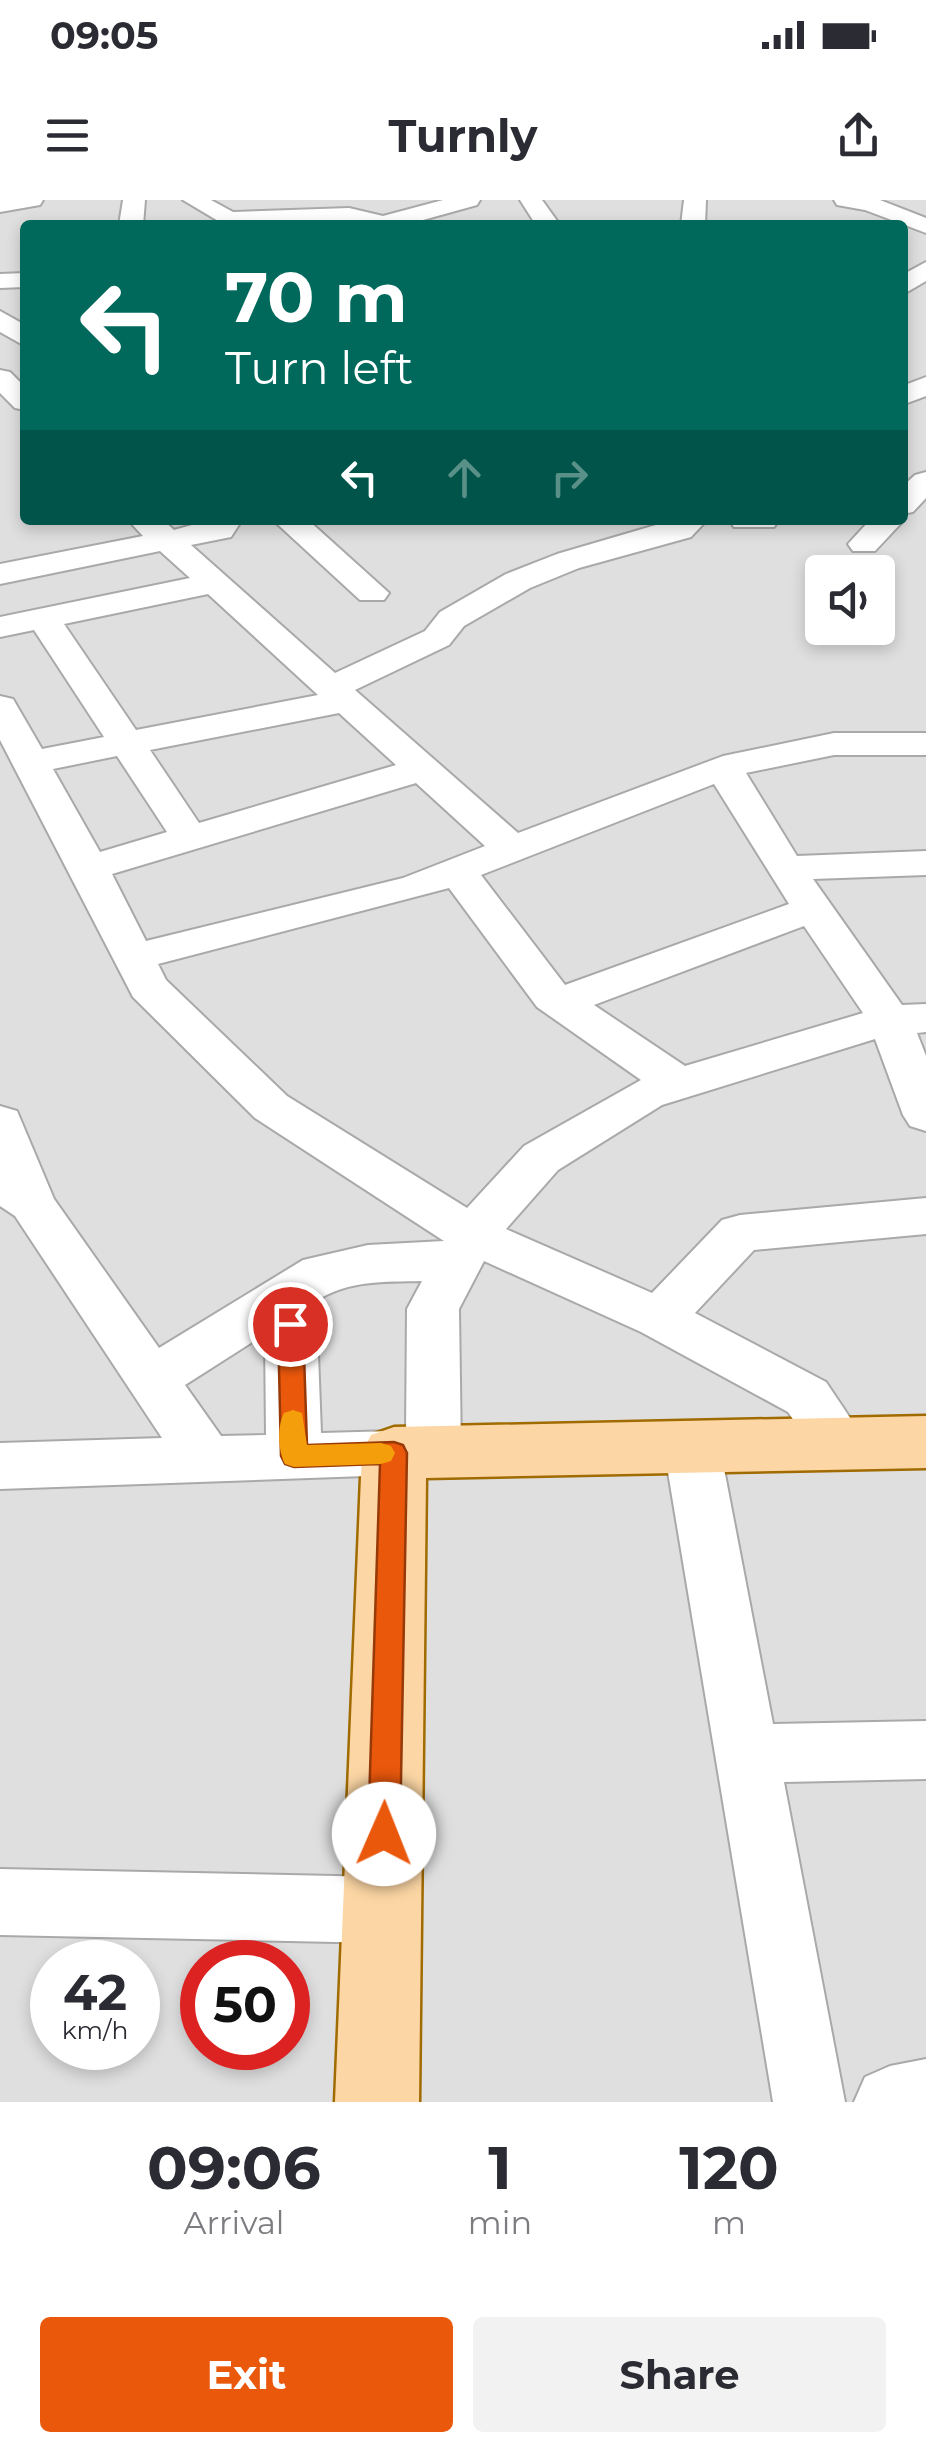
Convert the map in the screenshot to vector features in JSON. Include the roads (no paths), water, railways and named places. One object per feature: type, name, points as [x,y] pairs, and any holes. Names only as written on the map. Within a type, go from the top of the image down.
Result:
[{"type":"main road","points":[[377,2102],[382,1910],[413,1453],[926,1442]]},
{"type":"street","points":[[0,205],[32,200]]},
{"type":"street","points":[[194,200],[229,220]]},
{"type":"street","points":[[397,220],[469,200]]},
{"type":"street","points":[[846,200],[885,219],[921,200]]},
{"type":"street","points":[[250,220],[350,208],[375,220]]},
{"type":"street","points":[[908,297],[926,269]]},
{"type":"street","points":[[0,378],[20,397]]},
{"type":"street","points":[[908,499],[926,481]]},
{"type":"street","points":[[0,574],[155,531],[224,525]]},
{"type":"street","points":[[292,525],[372,593]]},
{"type":"street","points":[[30,762],[338,695],[438,638],[452,618],[518,581],[568,561],[680,530],[686,525]]},
{"type":"street","points":[[864,544],[883,525]]},
{"type":"street","points":[[155,531],[512,849]]},
{"type":"street","points":[[0,627],[214,584]]},
{"type":"street","points":[[43,618],[190,838]]},
{"type":"street","points":[[0,707],[89,868],[148,987],[271,1107],[465,1249],[658,1318],[807,1398],[841,1446]]},
{"type":"street","points":[[133,957],[417,887],[723,767],[834,744],[926,744]]},
{"type":"street","points":[[723,767],[813,909],[908,1019],[926,1116]]},
{"type":"street","points":[[89,868],[422,769]]},
{"type":"street","points":[[785,868],[926,862]]},
{"type":"street","points":[[457,871],[560,1002],[678,1084]]},
{"type":"street","points":[[560,1002],[813,909]]},
{"type":"street","points":[[0,1466],[413,1453],[433,1309],[465,1249],[541,1158],[646,1094],[908,1019]]},
{"type":"street","points":[[0,1122],[16,1193],[206,1459]]},
{"type":"street","points":[[658,1318],[740,1233],[926,1216]]},
{"type":"street","points":[[152,1379],[321,1274],[465,1249]]},
{"type":"street","points":[[290,1290],[294,1456]]},
{"type":"street","points":[[692,1448],[810,2102]]},
{"type":"street","points":[[746,1754],[926,1750]]},
{"type":"street","points":[[0,1902],[382,1910]]},
{"type":"street","points":[[890,2102],[926,2095]]}]
